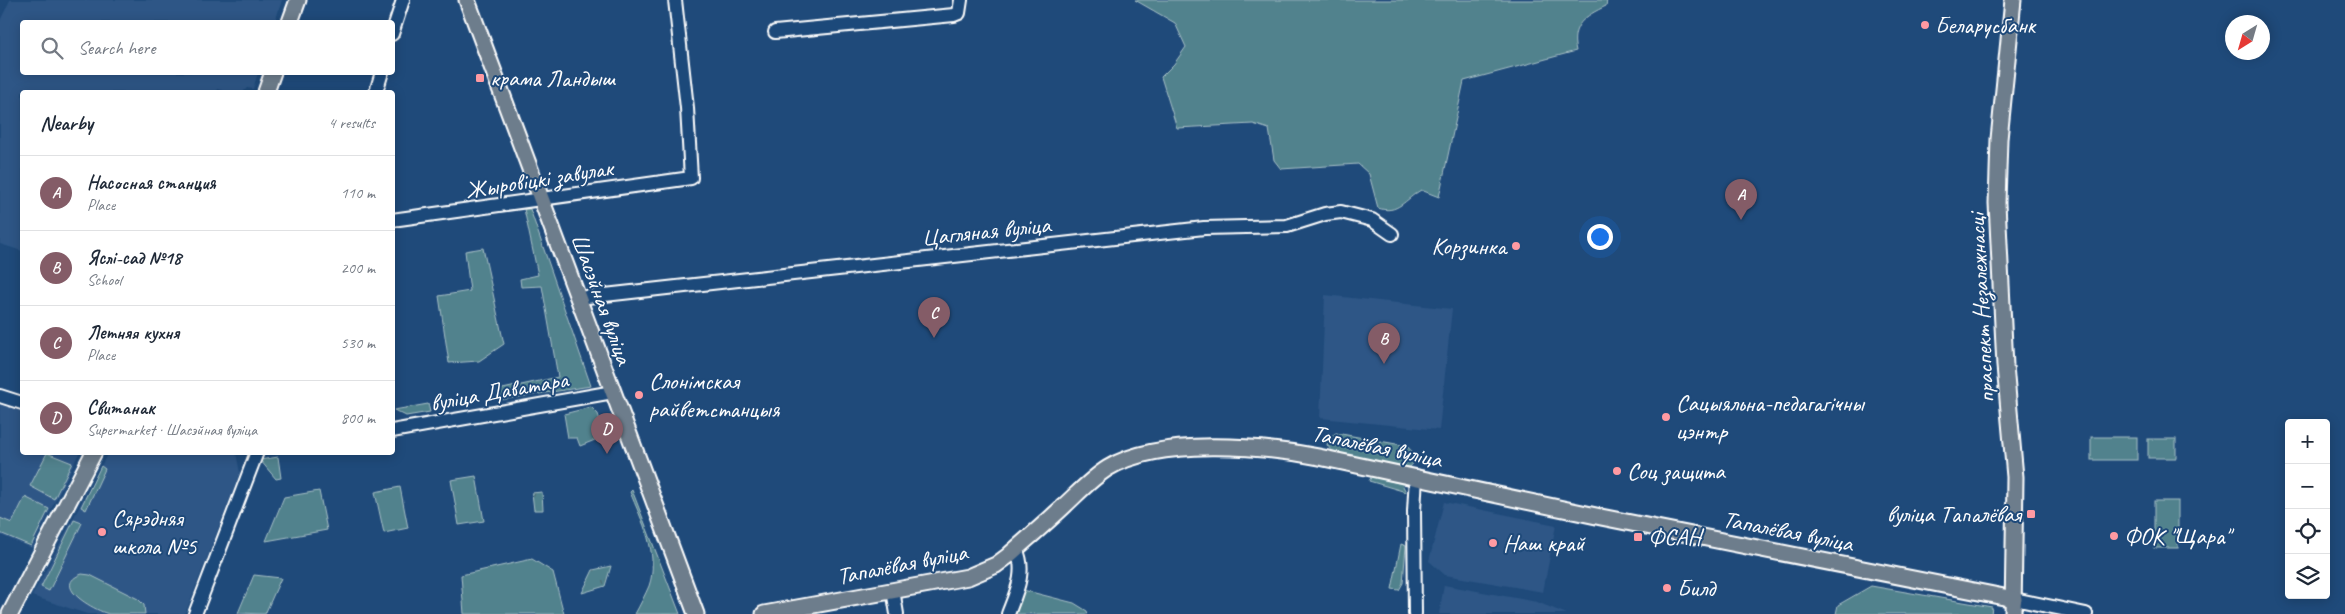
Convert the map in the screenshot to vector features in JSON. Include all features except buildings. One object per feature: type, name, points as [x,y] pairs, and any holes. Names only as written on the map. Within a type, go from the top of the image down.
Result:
[{"type":"main road","points":[[291,20],[298,0]]},
{"type":"main road","name":"Шасэйная вуліца","points":[[467,0],[696,614]]},
{"type":"main road","name":"праспект Незалежнасці","points":[[2013,0],[1999,139],[1997,203],[2005,366],[2015,477],[2014,606]]},
{"type":"main road","points":[[267,90],[272,75]]},
{"type":"main road","name":"Тапалёвая вуліца","points":[[764,614],[968,577],[996,565],[1109,467],[1147,454],[1201,447],[1262,448],[1416,476],[2014,606]]},
{"type":"main road","points":[[7,611],[92,455]]},
{"type":"street","points":[[395,24],[402,0]]},
{"type":"street","name":"Жыровіцкі завулак","points":[[395,220],[691,178],[687,108],[675,0]]},
{"type":"street","points":[[776,32],[954,15],[959,13],[961,0]]},
{"type":"street","points":[[377,90],[381,75]]},
{"type":"street","name":"Цагляная вуліца","points":[[578,298],[1204,228],[1287,226],[1325,214],[1341,212],[1372,220],[1392,234]]},
{"type":"street","name":"вуліца Даватара","points":[[395,430],[613,392]]},
{"type":"street","points":[[0,396],[20,402]]},
{"type":"street","points":[[195,614],[257,455]]},
{"type":"street","points":[[1415,614],[1414,511],[1416,476]]},
{"type":"street","points":[[1008,614],[1020,578],[1020,558],[1016,549]]},
{"type":"street","points":[[893,590],[897,614]]},
{"type":"street","points":[[2014,606],[2086,614]]},
{"type":"shaded area","points":[[10,0],[282,0],[276,20],[20,20],[20,75],[257,75],[253,89],[247,88],[245,90],[20,90],[20,250],[0,244],[0,21]]},
{"type":"shaded area","points":[[1325,295],[1452,309],[1439,430],[1320,418]]},
{"type":"shaded area","points":[[0,402],[20,408],[20,455],[78,455],[32,548],[0,535]]},
{"type":"shaded area","points":[[107,455],[236,455],[240,473],[185,614],[87,614],[32,596]]},
{"type":"shaded area","name":"Наш край","points":[[1444,502],[1556,525],[1543,592],[1445,575],[1429,561]]},
{"type":"shaded area","points":[[1444,585],[1537,602],[1567,614],[1439,614]]},
{"type":"green space","points":[[1135,0],[1607,0],[1606,6],[1586,18],[1577,28],[1575,34],[1576,51],[1464,81],[1439,197],[1421,190],[1396,208],[1385,210],[1378,208],[1369,174],[1358,164],[1281,169],[1274,160],[1269,129],[1253,124],[1177,128],[1161,77],[1174,64],[1186,47],[1175,23]]},
{"type":"green space","points":[[524,209],[530,209],[591,386],[499,400],[498,390],[558,377],[542,286],[521,287],[520,279],[538,275]]},
{"type":"green space","points":[[483,248],[504,344],[479,361],[449,363],[439,296],[470,291],[465,251]]},
{"type":"green space","points":[[428,404],[430,412],[406,416],[395,410]]},
{"type":"green space","points":[[591,407],[598,414],[605,436],[580,446],[577,438],[568,438],[564,414]]},
{"type":"green space","points":[[1336,433],[1407,446],[1414,454],[1415,461],[1410,467],[1401,467],[1340,454],[1331,450],[1327,445],[1329,437]]},
{"type":"green space","points":[[2091,437],[2137,437],[2137,460],[2091,460]]},
{"type":"green space","points":[[2148,439],[2176,439],[2176,458],[2148,458]]},
{"type":"green space","points":[[46,455],[52,455],[72,463],[54,499],[30,486]]},
{"type":"green space","points":[[278,457],[281,478],[276,479],[260,460]]},
{"type":"green space","points":[[101,466],[105,469],[86,510],[81,507]]},
{"type":"green space","points":[[476,476],[484,521],[459,525],[451,480]]},
{"type":"green space","points":[[1372,476],[1402,484],[1406,492],[1369,481]]},
{"type":"green space","points":[[400,487],[408,528],[384,533],[375,492]]},
{"type":"green space","points":[[632,490],[680,614],[635,614],[649,586],[652,562],[648,537],[630,492]]},
{"type":"green space","points":[[319,491],[327,530],[266,541],[284,497]]},
{"type":"green space","points":[[542,492],[543,510],[534,510],[532,493]]},
{"type":"green space","points":[[25,497],[49,509],[31,546],[0,533],[0,518],[12,523]]},
{"type":"green space","points":[[2154,501],[2178,501],[2178,548],[2154,548]]},
{"type":"green space","points":[[74,520],[82,523],[49,591],[41,587]]},
{"type":"green space","points":[[1401,544],[1406,546],[1403,583],[1399,590],[1392,589]]},
{"type":"green space","points":[[532,559],[553,572],[564,614],[464,614],[461,575]]},
{"type":"green space","points":[[611,566],[605,586],[582,593],[593,570]]},
{"type":"green space","points":[[82,574],[90,575],[138,599],[144,605],[145,614],[109,614],[86,603],[78,597],[70,585],[73,579]]},
{"type":"green space","points":[[254,575],[281,578],[265,614],[238,613]]},
{"type":"green space","points":[[1871,586],[1992,607],[1991,614],[1836,614],[1838,605]]},
{"type":"green space","points":[[1023,590],[1074,603],[1087,611],[1088,614],[1014,614]]},
{"type":"place","name":"Беларусбанк","points":[[1925,25]]},
{"type":"place","name":"крама Ландыш","points":[[480,78]]},
{"type":"place","name":"Насосная станция","points":[[1741,220]]},
{"type":"place","name":"Корзинка","points":[[1516,246]]},
{"type":"place","name":"Летняя кухня","points":[[934,338]]},
{"type":"place","name":"Яслі-сад №18","points":[[1384,364]]},
{"type":"place","name":"Слонімская райветстанцыя","points":[[639,395]]},
{"type":"place","name":"Сацыяльна-педагагічны цэнтр","points":[[1666,417]]},
{"type":"place","name":"Свитанак","points":[[607,454]]},
{"type":"place","name":"Соц защита","points":[[1617,471]]},
{"type":"place","name":"вуліца Тапалёвая","points":[[2031,514]]},
{"type":"place","name":"Сярэдняя школа №5","points":[[102,532]]},
{"type":"place","name":"ФОК \"Щара\"","points":[[2114,536]]},
{"type":"place","name":"ФСАН","points":[[1638,537]]},
{"type":"place","name":"Наш край","points":[[1493,543]]},
{"type":"place","name":"Билд","points":[[1667,588]]}]
